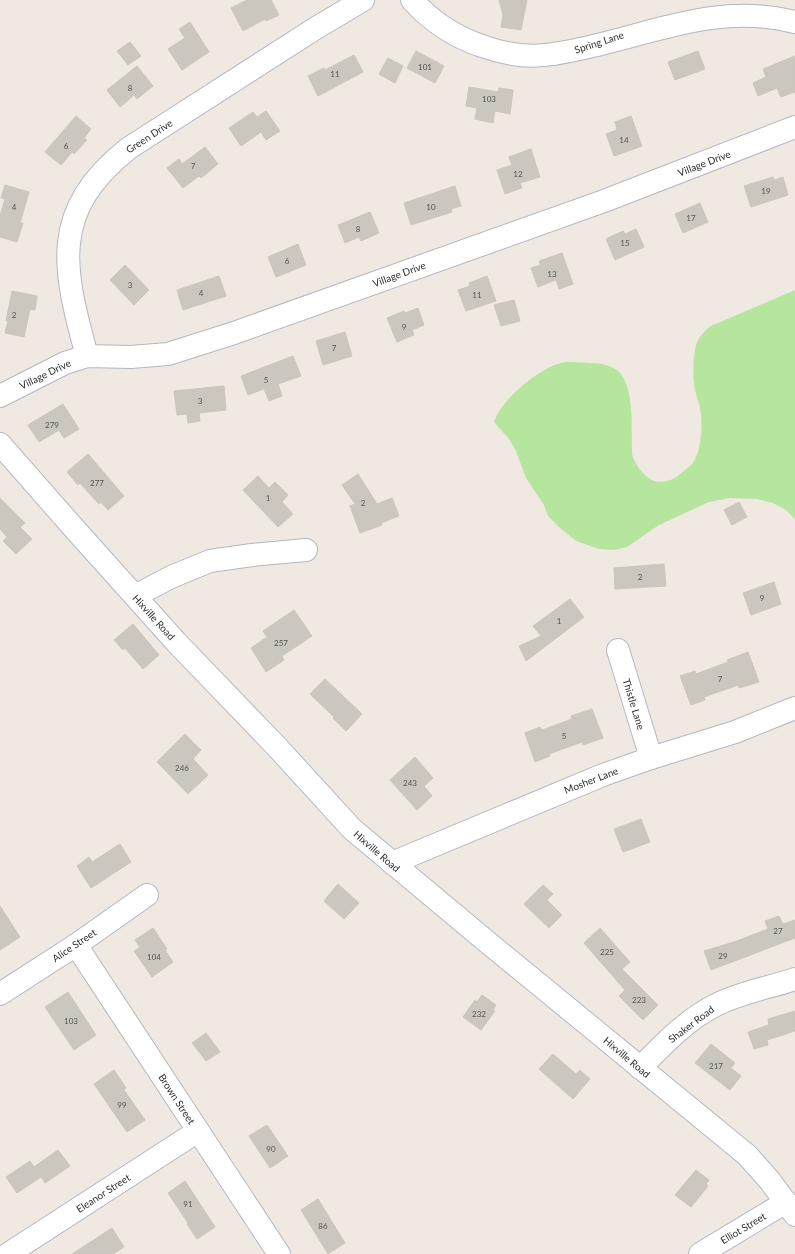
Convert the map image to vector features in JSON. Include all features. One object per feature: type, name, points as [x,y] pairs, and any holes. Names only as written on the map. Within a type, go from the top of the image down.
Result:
[{"type":"street","name":"Green Drive","points":[[87,356],[75,312],[71,290],[68,256],[72,224],[92,183],[115,159],[129,148],[316,28],[363,0]]},
{"type":"street","name":"Spring Lane","points":[[412,0],[453,34],[470,42],[491,50],[534,56],[552,55],[587,47],[675,16],[708,8],[740,6],[756,8],[771,12],[795,22]]},
{"type":"street","name":"Village Drive","points":[[0,396],[65,363],[87,356],[131,357],[181,351],[263,324],[388,277],[604,201],[795,127]]},
{"type":"street","name":"Hixville Road","points":[[0,444],[197,665],[278,748],[352,829],[747,1155],[762,1170],[790,1209]]},
{"type":"street","points":[[135,596],[171,576],[210,561],[306,550]]},
{"type":"street","name":"Thistle Lane","points":[[618,650],[650,758]]},
{"type":"street","name":"Mosher Lane","points":[[392,863],[557,794],[650,758],[735,732],[795,708]]},
{"type":"street","name":"Alice Street","points":[[0,994],[76,945],[147,895]]},
{"type":"street","name":"Brown Street","points":[[76,945],[279,1254]]},
{"type":"street","name":"Shaker Road","points":[[640,1068],[684,1027],[716,1005],[736,996],[795,978]]},
{"type":"street","name":"Eleanor Street","points":[[8,1254],[198,1131]]},
{"type":"street","name":"Elliot Street","points":[[700,1254],[790,1209]]},
{"type":"green space","points":[[795,290],[795,519],[786,510],[773,503],[757,499],[729,498],[709,502],[659,525],[627,547],[614,550],[599,549],[576,541],[548,516],[544,505],[526,478],[516,451],[509,439],[494,422],[512,395],[542,371],[561,363],[572,362],[599,364],[615,369],[621,374],[628,391],[631,413],[632,454],[635,461],[641,471],[653,481],[664,482],[671,480],[692,464],[700,445],[701,414],[694,387],[693,367],[696,346],[700,336],[711,326]]},
{"type":"building","points":[[247,0],[271,0],[279,15],[266,21],[265,19],[243,31],[231,8]]},
{"type":"building","points":[[499,0],[527,0],[521,30],[501,27],[503,15]]},
{"type":"building","points":[[190,22],[209,52],[182,70],[168,49],[185,38],[179,29]]},
{"type":"building","points":[[130,42],[141,56],[128,65],[117,51]]},
{"type":"building","points":[[416,51],[444,66],[435,83],[407,68]]},
{"type":"building","points":[[698,51],[705,69],[675,80],[668,62]]},
{"type":"building","points":[[354,55],[363,72],[318,96],[308,76],[324,68],[325,70]]},
{"type":"building","points":[[795,56],[795,92],[781,97],[777,88],[758,96],[753,83],[766,77],[763,69]]},
{"type":"building","points":[[388,58],[403,66],[395,83],[379,74]]},
{"type":"building","points":[[137,66],[153,86],[137,99],[134,95],[120,107],[107,90]]},
{"type":"building","points":[[469,87],[498,92],[499,88],[513,90],[510,114],[495,111],[493,123],[475,119],[477,108],[466,106]]},
{"type":"building","points":[[266,111],[280,131],[266,140],[261,132],[241,146],[229,128],[253,112],[257,117]]},
{"type":"building","points":[[76,116],[91,129],[84,138],[87,140],[74,154],[72,152],[61,165],[45,152]]},
{"type":"building","points":[[631,116],[642,146],[614,156],[606,134],[617,130],[615,122]]},
{"type":"building","points":[[205,147],[218,164],[201,178],[199,176],[183,188],[167,168],[179,159],[182,164]]},
{"type":"building","points":[[531,149],[540,177],[520,183],[522,188],[505,194],[497,170],[512,165],[509,157]]},
{"type":"building","points":[[773,177],[774,180],[783,177],[788,195],[751,207],[744,186]]},
{"type":"building","points":[[5,185],[29,192],[20,223],[23,223],[17,242],[0,237],[0,216],[5,199],[1,198]]},
{"type":"building","points":[[455,186],[461,206],[451,209],[452,212],[411,225],[404,203]]},
{"type":"building","points":[[700,203],[708,222],[683,233],[675,214]]},
{"type":"building","points":[[370,212],[379,233],[361,241],[359,237],[345,243],[338,225]]},
{"type":"building","points":[[636,229],[644,247],[615,260],[606,239],[623,231],[625,234]]},
{"type":"building","points":[[298,244],[306,265],[276,277],[268,257]]},
{"type":"building","points":[[562,253],[573,284],[559,289],[556,280],[538,287],[531,268],[541,265],[539,261]]},
{"type":"building","points":[[125,265],[149,290],[134,305],[110,280]]},
{"type":"building","points":[[219,276],[226,296],[183,310],[177,290]]},
{"type":"building","points":[[487,276],[496,301],[466,311],[458,290],[470,286],[469,283]]},
{"type":"building","points":[[12,291],[37,296],[35,310],[30,309],[24,337],[5,333]]},
{"type":"building","points":[[514,300],[520,321],[501,326],[494,305]]},
{"type":"building","points":[[418,308],[424,325],[412,330],[414,335],[397,342],[387,318],[404,311],[405,313]]},
{"type":"building","points":[[345,332],[352,356],[323,365],[316,341]]},
{"type":"building","points":[[293,356],[301,376],[278,384],[282,396],[269,401],[264,389],[248,395],[241,376]]},
{"type":"building","points":[[224,386],[226,410],[199,413],[200,421],[188,423],[187,414],[177,415],[174,391]]},
{"type":"building","points":[[63,404],[79,429],[64,438],[59,430],[39,442],[28,425]]},
{"type":"building","points":[[88,454],[124,496],[108,510],[101,502],[99,504],[80,483],[78,485],[67,472]]},
{"type":"building","points":[[358,474],[377,504],[392,498],[399,516],[381,523],[382,525],[360,533],[350,506],[355,504],[342,485]]},
{"type":"building","points":[[258,476],[269,488],[275,482],[288,495],[282,502],[293,514],[278,527],[243,490]]},
{"type":"building","points":[[0,498],[25,523],[20,527],[32,539],[16,554],[3,541],[7,537],[0,529]]},
{"type":"building","points":[[739,502],[747,517],[732,525],[724,510]]},
{"type":"building","points":[[664,564],[666,586],[615,589],[614,568]]},
{"type":"building","points":[[774,582],[781,604],[751,615],[743,593]]},
{"type":"building","points":[[570,599],[584,617],[526,661],[519,646],[541,636],[533,626]]},
{"type":"building","points":[[294,610],[312,636],[282,656],[284,660],[266,672],[251,648],[267,637],[263,631]]},
{"type":"building","points":[[133,624],[159,655],[143,669],[125,648],[123,650],[114,640]]},
{"type":"building","points":[[748,652],[759,682],[739,688],[738,685],[704,697],[705,700],[691,705],[680,676],[695,671],[696,674],[728,662],[727,660]]},
{"type":"building","points":[[325,679],[362,714],[346,731],[310,694]]},
{"type":"building","points":[[592,709],[603,738],[583,745],[582,742],[549,754],[550,756],[535,762],[525,733],[540,727],[542,730],[572,719],[571,716]]},
{"type":"building","points":[[185,734],[201,750],[193,759],[208,775],[188,794],[157,762]]},
{"type":"building","points":[[415,757],[433,778],[424,786],[432,796],[417,810],[390,780]]},
{"type":"building","points":[[641,819],[650,842],[623,852],[614,829]]},
{"type":"building","points":[[120,844],[131,862],[91,888],[77,866],[89,857],[92,862]]},
{"type":"building","points":[[338,884],[359,903],[344,919],[324,901]]},
{"type":"building","points":[[543,885],[553,894],[547,900],[562,915],[549,928],[524,904]]},
{"type":"building","points":[[0,906],[20,937],[0,950]]},
{"type":"building","points":[[779,916],[783,924],[795,920],[795,938],[711,970],[704,951],[734,942],[768,929],[765,921]]},
{"type":"building","points":[[153,928],[167,949],[165,950],[173,962],[152,977],[134,951],[140,947],[135,940]]},
{"type":"building","points":[[600,928],[630,962],[622,969],[658,1005],[643,1020],[619,996],[625,990],[584,943]]},
{"type":"building","points":[[68,992],[96,1035],[74,1050],[45,1007]]},
{"type":"building","points":[[482,995],[496,1005],[493,1010],[495,1011],[481,1030],[463,1017],[475,1000],[477,1002]]},
{"type":"building","points":[[795,1011],[795,1031],[767,1040],[768,1045],[754,1049],[748,1032],[769,1025],[768,1019]]},
{"type":"building","points":[[206,1033],[220,1052],[206,1061],[192,1043]]},
{"type":"building","points":[[711,1044],[735,1063],[731,1068],[741,1076],[730,1090],[695,1063]]},
{"type":"building","points":[[553,1054],[576,1074],[580,1070],[590,1079],[573,1099],[539,1069]]},
{"type":"building","points":[[114,1070],[126,1088],[124,1090],[145,1120],[127,1132],[94,1084]]},
{"type":"building","points":[[267,1125],[288,1156],[270,1168],[249,1136]]},
{"type":"building","points":[[58,1150],[70,1166],[45,1183],[41,1177],[17,1193],[6,1177],[30,1161],[34,1167]]},
{"type":"building","points":[[696,1170],[709,1180],[706,1184],[708,1186],[691,1207],[675,1195]]},
{"type":"building","points":[[185,1181],[215,1227],[197,1239],[168,1193]]},
{"type":"building","points":[[318,1199],[345,1243],[328,1254],[301,1210]]},
{"type":"building","points":[[112,1228],[124,1247],[113,1254],[72,1254]]}]
